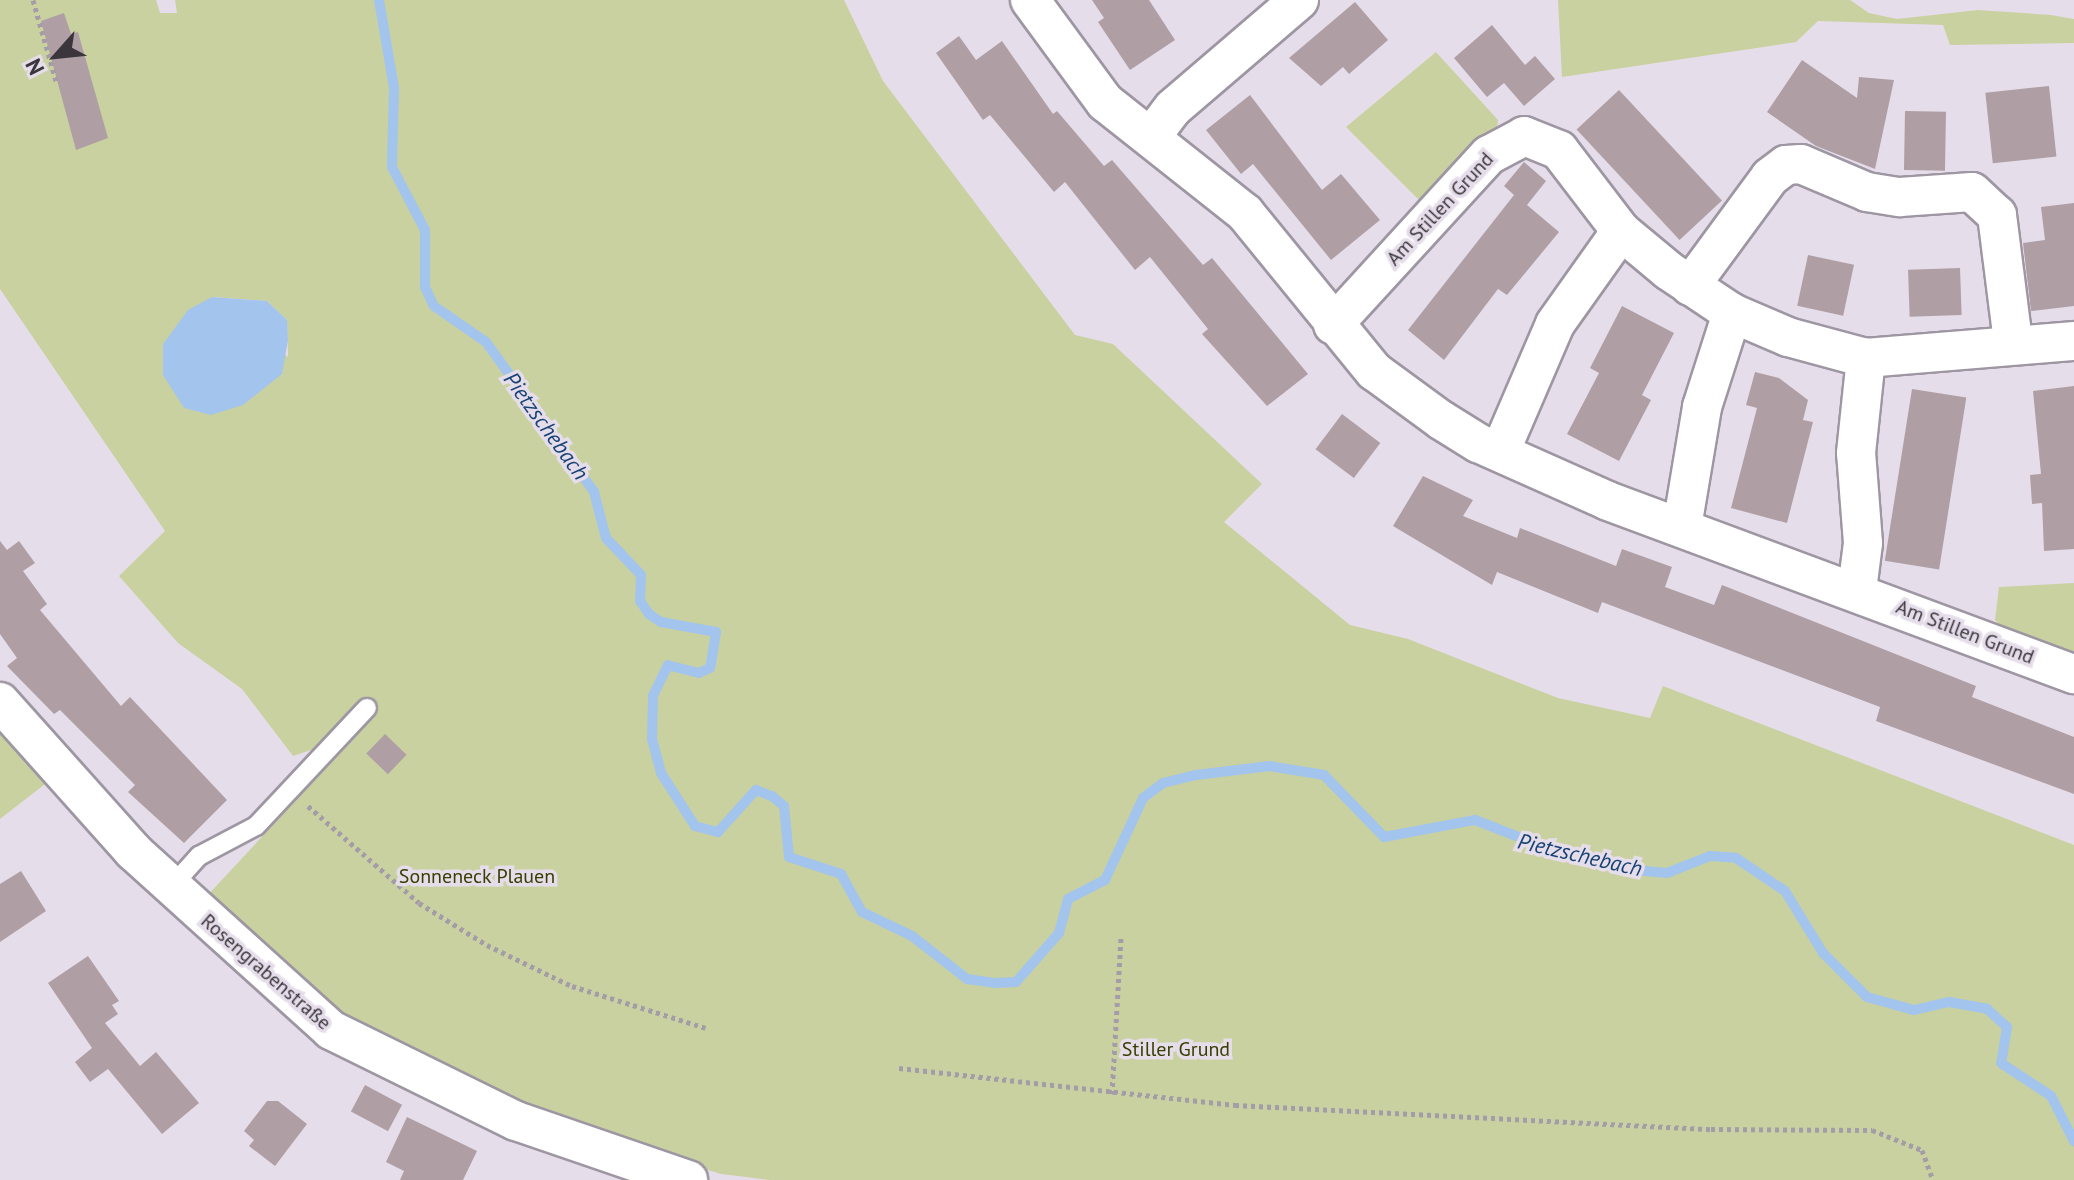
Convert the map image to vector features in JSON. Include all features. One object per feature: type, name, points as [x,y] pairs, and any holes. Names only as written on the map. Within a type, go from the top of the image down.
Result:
[{"type":"street","name":"Am Stillen Grund","points":[[1030,0],[1105,102],[1245,213],[1333,325],[1406,397],[1500,452],[1682,527],[1857,590],[2074,674]]},
{"type":"street","points":[[1151,137],[1173,108],[1299,0]]},
{"type":"street","name":"Am Stillen Grund","points":[[1333,325],[1504,142],[1524,136],[1559,150],[1621,231],[1690,286],[1732,313],[1788,337],[1866,358],[1976,353],[2013,341],[2074,341]]},
{"type":"street","points":[[1690,286],[1770,177],[1786,165],[1801,164],[1867,192],[1900,197],[1972,192],[1997,215],[2013,341]]},
{"type":"street","points":[[1500,452],[1555,324],[1621,231]]},
{"type":"street","points":[[1682,527],[1702,407],[1732,313]]},
{"type":"street","points":[[1857,590],[1863,543],[1856,453],[1866,358]]},
{"type":"street","name":"Rosengrabenstraße","points":[[0,702],[171,887],[331,1030],[516,1121],[688,1180]]},
{"type":"lane","points":[[171,887],[199,856],[256,826],[367,708]]},
{"type":"path","points":[[33,0],[57,84]]},
{"type":"path","points":[[289,788],[367,862],[487,945],[572,986],[706,1028]]},
{"type":"path","points":[[1112,1094],[1121,936]]},
{"type":"path","points":[[899,1068],[1112,1094],[1711,1129],[1872,1130],[1922,1150],[1933,1180]]},
{"type":"green space","points":[[0,0],[156,0],[160,13],[177,13],[175,0],[844,0],[883,81],[1075,335],[1113,344],[1262,484],[1224,522],[1350,625],[1408,639],[1558,698],[1650,718],[1663,686],[2074,845],[2074,1180],[770,1180],[721,1174],[523,1113],[335,1012],[206,897],[323,771],[317,748],[293,756],[242,689],[178,643],[119,576],[165,531],[0,289]],"holes":[[[212,297],[267,301],[287,320],[288,357]]]},
{"type":"green space","points":[[1558,0],[1850,0],[1869,13],[1897,19],[1978,10],[2051,15],[2074,19],[2074,43],[1950,45],[1943,25],[1818,21],[1796,42],[1562,77]]},
{"type":"green space","points":[[1436,52],[1498,120],[1497,130],[1422,203],[1346,127]]},
{"type":"green space","points":[[2074,583],[2074,654],[2007,633],[1995,620],[1999,587]]},
{"type":"green space","points":[[0,721],[49,781],[0,819]]},
{"type":"water","points":[[212,297],[267,301],[287,320],[288,340],[282,374],[243,405],[211,415],[184,408],[163,375],[163,344],[188,310]]},
{"type":"building","points":[[1092,0],[1149,0],[1175,40],[1130,70],[1098,22],[1104,18]]},
{"type":"building","points":[[1355,2],[1388,40],[1349,74],[1343,67],[1321,86],[1289,58]]},
{"type":"building","points":[[64,13],[71,34],[78,32],[108,138],[76,150],[41,21]]},
{"type":"building","points":[[1492,25],[1525,65],[1535,56],[1555,79],[1524,106],[1504,83],[1487,97],[1454,58]]},
{"type":"building","points":[[959,36],[976,60],[1002,41],[1053,114],[1057,111],[1104,166],[1112,160],[1203,265],[1212,258],[1308,374],[1267,406],[1202,334],[1208,329],[1150,257],[1135,270],[1065,182],[1054,192],[990,115],[983,120],[936,53]]},
{"type":"building","points":[[1802,60],[1857,98],[1859,77],[1894,80],[1875,169],[1816,146],[1767,112]]},
{"type":"building","points":[[2049,86],[2056,157],[1993,163],[1985,93]]},
{"type":"building","points":[[1619,90],[1722,200],[1680,240],[1577,130]]},
{"type":"building","points":[[1250,95],[1322,190],[1341,174],[1380,220],[1331,260],[1253,164],[1241,174],[1206,130]]},
{"type":"building","points":[[1905,111],[1946,112],[1945,171],[1904,170]]},
{"type":"building","points":[[1524,162],[1546,181],[1527,205],[1559,232],[1507,295],[1498,289],[1444,360],[1408,330],[1514,195],[1504,186]]},
{"type":"building","points":[[2074,203],[2074,306],[2031,311],[2023,243],[2045,240],[2041,207]]},
{"type":"building","points":[[1808,255],[1854,265],[1843,316],[1797,306]]},
{"type":"building","points":[[1960,268],[1962,315],[1910,317],[1908,270]]},
{"type":"building","points":[[1622,306],[1674,333],[1642,395],[1651,400],[1619,461],[1567,434],[1599,373],[1590,368]]},
{"type":"building","points":[[1755,372],[1779,378],[1808,400],[1803,420],[1813,422],[1787,523],[1731,508],[1757,408],[1746,405]]},
{"type":"building","points":[[2074,386],[2074,549],[2044,551],[2042,503],[2032,504],[2030,475],[2041,474],[2033,391]]},
{"type":"building","points":[[1912,389],[1966,398],[1939,569],[1885,561]]},
{"type":"building","points":[[1342,414],[1380,443],[1354,478],[1316,449]]},
{"type":"building","points":[[1423,476],[1473,500],[1463,516],[1517,538],[1520,528],[1616,566],[1622,549],[1672,567],[1665,587],[1714,605],[1722,585],[1976,686],[1972,697],[2074,737],[2074,794],[1876,721],[1880,707],[1602,602],[1598,613],[1497,572],[1492,585],[1393,526]]},
{"type":"building","points":[[0,541],[7,550],[19,541],[35,563],[23,571],[47,604],[40,610],[121,706],[130,697],[227,800],[184,843],[128,792],[135,785],[60,710],[54,714],[7,666],[17,658],[0,634]]},
{"type":"building","points":[[385,734],[407,755],[388,774],[366,753]]},
{"type":"building","points":[[21,871],[46,911],[0,942],[0,884]]},
{"type":"building","points":[[88,956],[119,1001],[112,1005],[118,1014],[105,1023],[140,1066],[156,1052],[199,1103],[162,1134],[108,1069],[90,1082],[75,1062],[92,1048],[48,983]]},
{"type":"building","points":[[365,1085],[402,1105],[388,1131],[351,1111]]},
{"type":"building","points":[[267,1101],[278,1101],[307,1124],[275,1166],[249,1146],[254,1140],[244,1131]]},
{"type":"building","points":[[407,1117],[477,1151],[463,1180],[400,1180],[404,1171],[386,1162]]},
{"type":"waterway","name":"Pietzschebach","points":[[379,0],[394,88],[392,167],[425,230],[425,287],[434,306],[486,342],[594,492],[606,538],[641,575],[640,601],[649,614],[661,622],[716,632],[710,668],[699,673],[668,665],[653,696],[652,739],[661,773],[695,826],[718,832],[756,790],[772,796],[784,806],[789,857],[841,874],[862,912],[912,936],[967,979],[995,983],[1016,982],[1059,933],[1068,899],[1105,880],[1143,798],[1163,783],[1196,775],[1269,766],[1324,775],[1384,837],[1475,820],[1570,857],[1645,871],[1667,873],[1710,856],[1736,858],[1785,891],[1823,953],[1867,997],[1914,1010],[1949,1002],[1987,1009],[2007,1027],[2001,1063],[2051,1096],[2074,1141]]},
{"type":"park label","name":"Sonneneck Plauen","points":[[477,876]]},
{"type":"park label","name":"Stiller Grund","points":[[1176,1049]]}]
